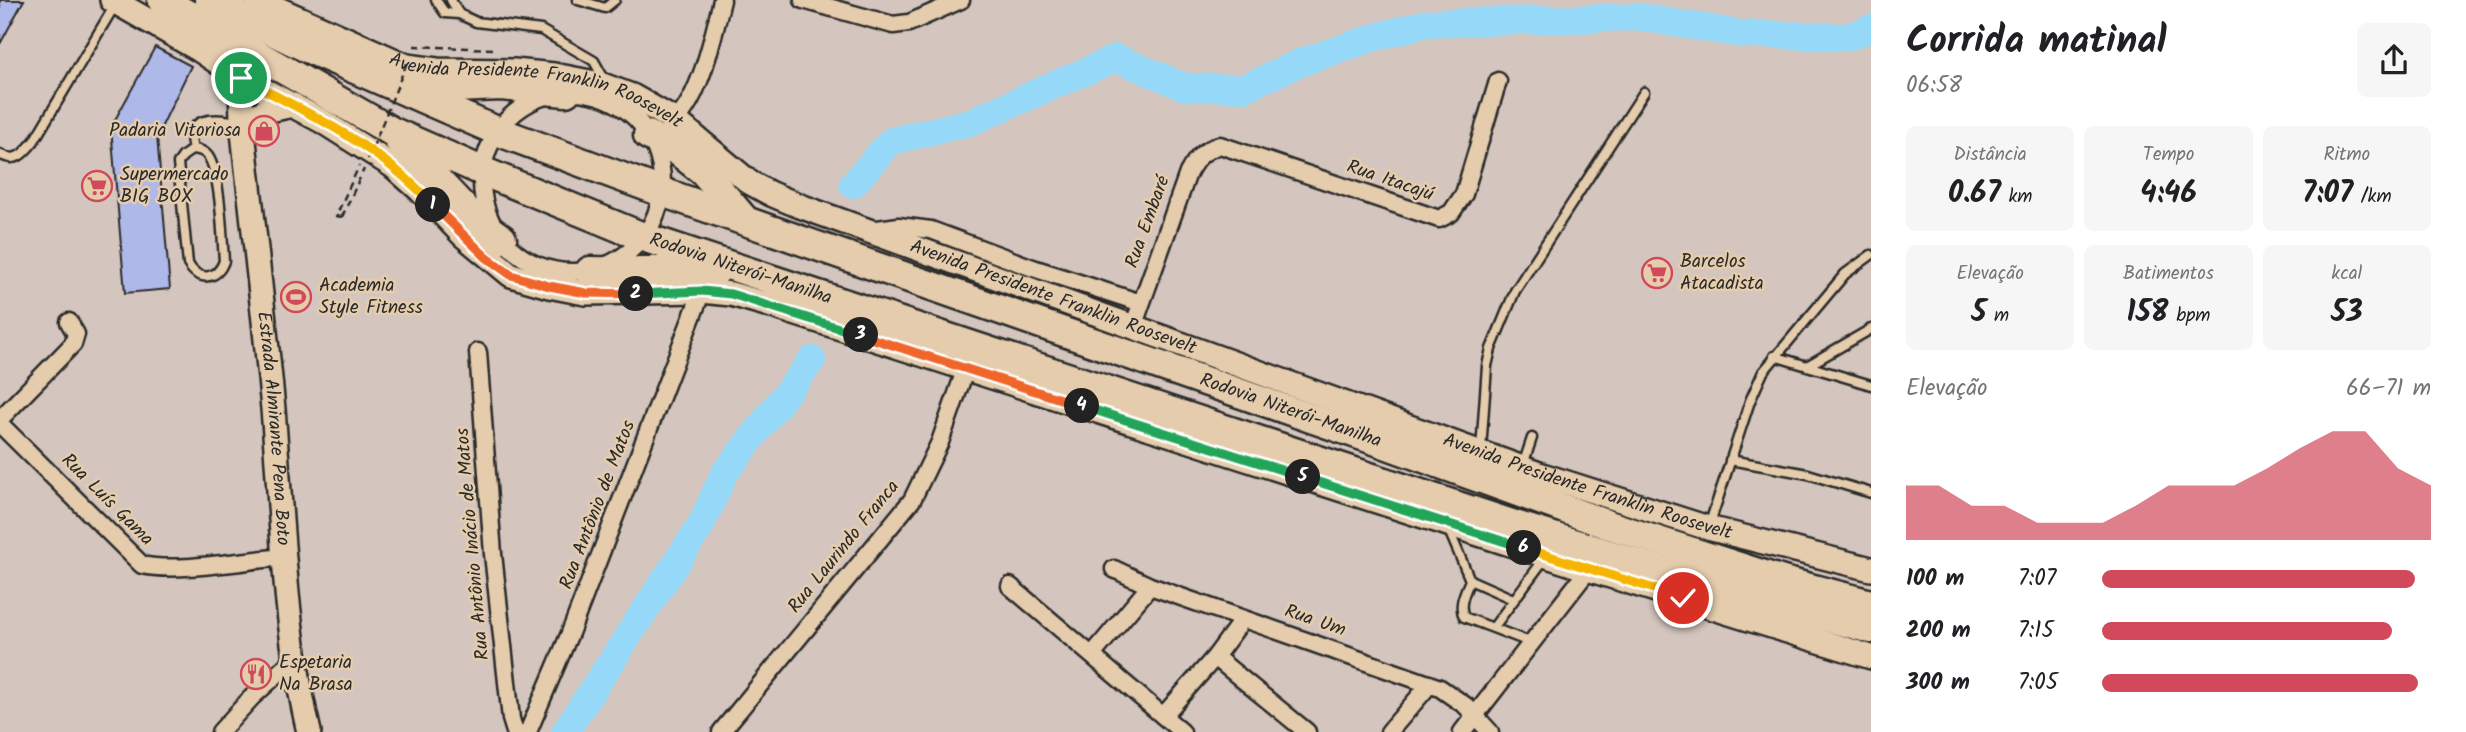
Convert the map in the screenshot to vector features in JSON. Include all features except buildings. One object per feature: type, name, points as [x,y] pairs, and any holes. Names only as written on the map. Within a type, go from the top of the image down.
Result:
[{"type":"highway","name":"Rodovia Niterói-Manilha","points":[[209,0],[401,90],[497,131],[662,192],[1377,441],[1609,525],[1783,581],[1871,604]]},
{"type":"highway","name":"Rodovia Niterói-Manilha","points":[[168,4],[391,131],[643,237],[1515,525],[1698,582],[1871,629]]},
{"type":"highway","points":[[168,4],[241,78]]},
{"type":"highway","points":[[401,90],[501,86],[566,92]]},
{"type":"highway","points":[[391,131],[422,167],[474,219],[502,240]]},
{"type":"highway","points":[[648,135],[679,152],[703,171],[746,221]]},
{"type":"highway","points":[[590,271],[642,273],[681,270],[751,273]]},
{"type":"highway","points":[[1515,525],[1582,567]]},
{"type":"street","name":"Avenida Presidente Franklin Roosevelt","points":[[258,0],[407,66],[437,70],[514,71],[554,75],[609,88],[645,101],[676,121],[750,182],[781,198],[1522,468],[1708,528],[1871,569]]},
{"type":"street","points":[[648,135],[676,121],[690,100],[722,0]]},
{"type":"street","points":[[803,0],[893,25],[915,21],[961,0]]},
{"type":"street","points":[[114,1],[188,43],[241,78],[293,105],[368,154],[393,166],[464,236],[549,286],[586,293],[702,291],[731,294],[1871,657]]},
{"type":"street","name":"Estrada Almirante Pena Boto","points":[[241,78],[242,122],[273,407],[284,557],[295,658],[309,732]]},
{"type":"street","name":"Rua Itacajú","points":[[1220,145],[1439,219],[1451,213],[1464,194],[1499,80]]},
{"type":"street","points":[[566,92],[593,94],[617,105],[638,122],[648,135],[660,166],[662,192],[657,212],[643,237],[620,259],[590,271],[519,267],[492,224],[485,207],[482,171],[488,147],[497,131],[519,109],[541,97],[566,92]]},
{"type":"street","points":[[242,122],[265,111],[293,105]]},
{"type":"street","name":"Rua Embaré","points":[[1133,327],[1188,173],[1195,160],[1203,153],[1220,145]]},
{"type":"street","points":[[866,230],[899,226],[931,230],[1032,268],[1141,303]]},
{"type":"street","name":"Rua Antônio de Matos","points":[[528,732],[575,621],[702,291]]},
{"type":"street","points":[[0,419],[73,344],[76,334],[69,322]]},
{"type":"street","name":"Rua Antônio Inácio de Matos","points":[[478,352],[493,554],[511,719],[515,732]]},
{"type":"street","name":"Rua Laurindo Franca","points":[[721,732],[912,500],[940,442],[966,368]]},
{"type":"street","name":"Rua Luís Gama","points":[[0,424],[142,565],[153,568],[181,567],[284,557]]},
{"type":"street","points":[[1462,732],[1532,643],[1582,567]]},
{"type":"street","name":"Rua Um","points":[[1114,569],[1150,586],[1430,684],[1452,694],[1490,732]]},
{"type":"street","points":[[1010,586],[1182,732]]},
{"type":"street","points":[[1093,654],[1150,586]]},
{"type":"street","points":[[1163,716],[1215,657],[1243,619]]},
{"type":"street","points":[[1215,657],[1307,732]]},
{"type":"street","points":[[220,732],[267,682],[295,658]]},
{"type":"street","points":[[1389,732],[1430,684]]},
{"type":"lane","points":[[436,0],[445,13],[459,14],[476,22],[541,30],[594,61],[609,88]]},
{"type":"lane","points":[[451,0],[459,14]]},
{"type":"lane","points":[[578,0],[604,8],[615,0]]},
{"type":"lane","points":[[0,154],[8,159],[15,159],[34,141],[114,1]]},
{"type":"lane","points":[[1480,453],[1487,366],[1491,349],[1515,290],[1644,92]]},
{"type":"lane","points":[[194,149],[192,130],[200,122],[223,119],[242,122]]},
{"type":"lane","points":[[194,149],[201,150],[208,157],[215,173],[224,261],[214,275],[199,276],[193,273],[188,264],[178,163],[194,149]]},
{"type":"lane","points":[[1708,528],[1750,401],[1763,372],[1845,274],[1871,255]]},
{"type":"lane","points":[[1807,366],[1871,329]]},
{"type":"lane","points":[[1774,356],[1871,385]]},
{"type":"lane","points":[[1522,468],[1532,438]]},
{"type":"lane","points":[[1730,460],[1808,474],[1871,493]]},
{"type":"lane","points":[[1446,523],[1470,580],[1461,605],[1461,614],[1532,643]]},
{"type":"lane","points":[[1493,628],[1547,556]]},
{"type":"lane","points":[[1470,580],[1513,599]]},
{"type":"path","points":[[368,154],[336,216],[342,217],[408,60]]},
{"type":"waterway","points":[[853,184],[891,141],[970,122],[1116,58],[1185,87],[1244,88],[1299,63],[1427,23],[1639,17],[1741,34],[1848,37],[1871,28]]},
{"type":"waterway","points":[[565,732],[701,525],[724,474],[812,360]]},
{"type":"place","name":"Padaria Vitoriosa","points":[[264,131]]},
{"type":"place","name":"Supermercado BIG BOX","points":[[97,186]]},
{"type":"place","name":"Barcelos Atacadista","points":[[1657,273]]},
{"type":"place","name":"Academia Style Fitness","points":[[296,297]]},
{"type":"place","name":"Espetaria Na Brasa","points":[[256,674]]},
{"type":"route","points":[[241,78],[322,121],[393,166],[486,257],[511,275],[586,293],[702,291],[731,294],[1683,598]]}]
